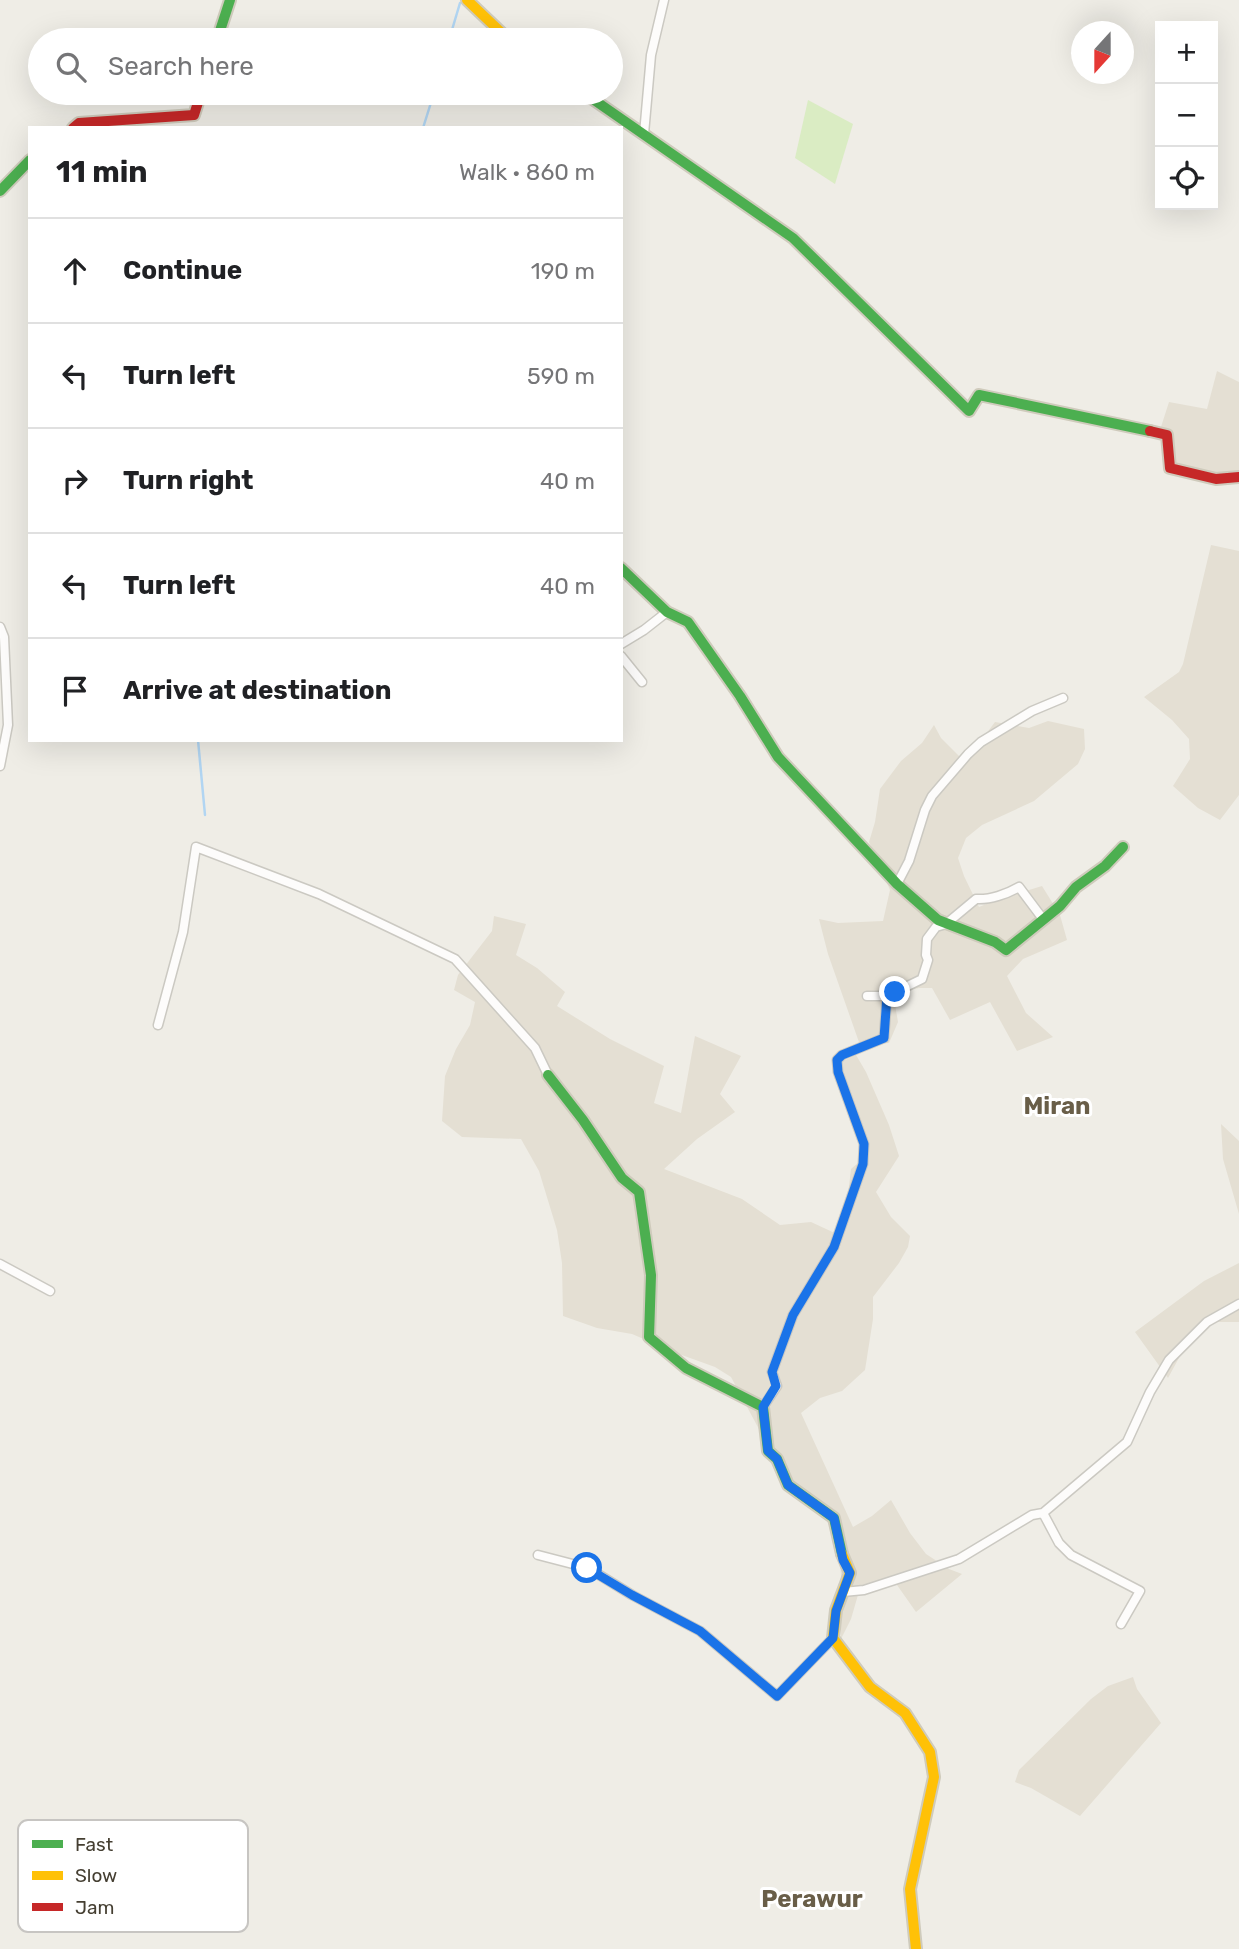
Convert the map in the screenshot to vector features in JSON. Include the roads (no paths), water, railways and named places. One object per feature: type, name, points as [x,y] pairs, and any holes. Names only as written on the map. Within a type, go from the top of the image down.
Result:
[{"type":"street","points":[[221,28],[230,0]]},
{"type":"street","points":[[467,0],[496,28]]},
{"type":"street","points":[[644,134],[651,55],[664,0]]},
{"type":"street","points":[[75,126],[79,123],[194,115],[197,105]]},
{"type":"street","points":[[602,105],[793,238],[969,411],[978,395],[1167,435],[1170,468],[1216,480],[1239,477]]},
{"type":"street","points":[[0,191],[28,162]]},
{"type":"street","points":[[623,570],[667,612],[688,622],[740,696],[778,757],[897,884],[938,920],[995,942],[1006,950],[1060,906],[1076,887],[1105,866],[1123,847]]},
{"type":"street","points":[[623,643],[667,612]]},
{"type":"street","points":[[0,627],[4,637],[8,725],[0,766]]},
{"type":"street","points":[[623,658],[642,682]]},
{"type":"street","points":[[897,884],[909,861],[932,796],[968,754],[981,742],[1022,717],[1063,698]]},
{"type":"street","points":[[158,1026],[183,932],[196,847],[319,894],[455,959],[535,1048],[548,1076],[583,1120],[622,1178],[639,1192],[651,1275],[649,1337],[686,1368],[763,1407]]},
{"type":"street","points":[[867,996],[887,996],[922,979],[928,960],[927,939],[936,927],[946,924],[976,900],[1006,894],[1019,887],[1043,919]]},
{"type":"street","points":[[538,1555],[587,1568],[700,1631],[777,1696],[833,1638],[836,1611],[850,1573],[843,1560],[834,1518],[788,1485],[777,1459],[768,1451],[763,1407],[776,1386],[772,1372],[793,1315],[834,1247],[863,1164],[864,1144],[838,1072],[837,1060],[842,1055],[884,1038],[887,996]]},
{"type":"street","points":[[0,1264],[50,1291]]},
{"type":"street","points":[[843,1592],[864,1590],[959,1559],[1032,1515],[1043,1513],[1127,1442],[1150,1392],[1170,1360],[1207,1322],[1239,1304]]},
{"type":"street","points":[[1043,1513],[1059,1543],[1071,1555],[1140,1591],[1121,1624]]},
{"type":"street","points":[[833,1638],[870,1687],[905,1713],[930,1752],[934,1777],[909,1889],[916,1949]]},
{"type":"waterway","points":[[453,28],[460,3]]},
{"type":"waterway","points":[[424,126],[430,105]]},
{"type":"waterway","points":[[198,742],[205,815]]},
{"type":"district","name":"Miran","points":[[1057,1106]]},
{"type":"district","name":"Perawur","points":[[812,1899]]}]
